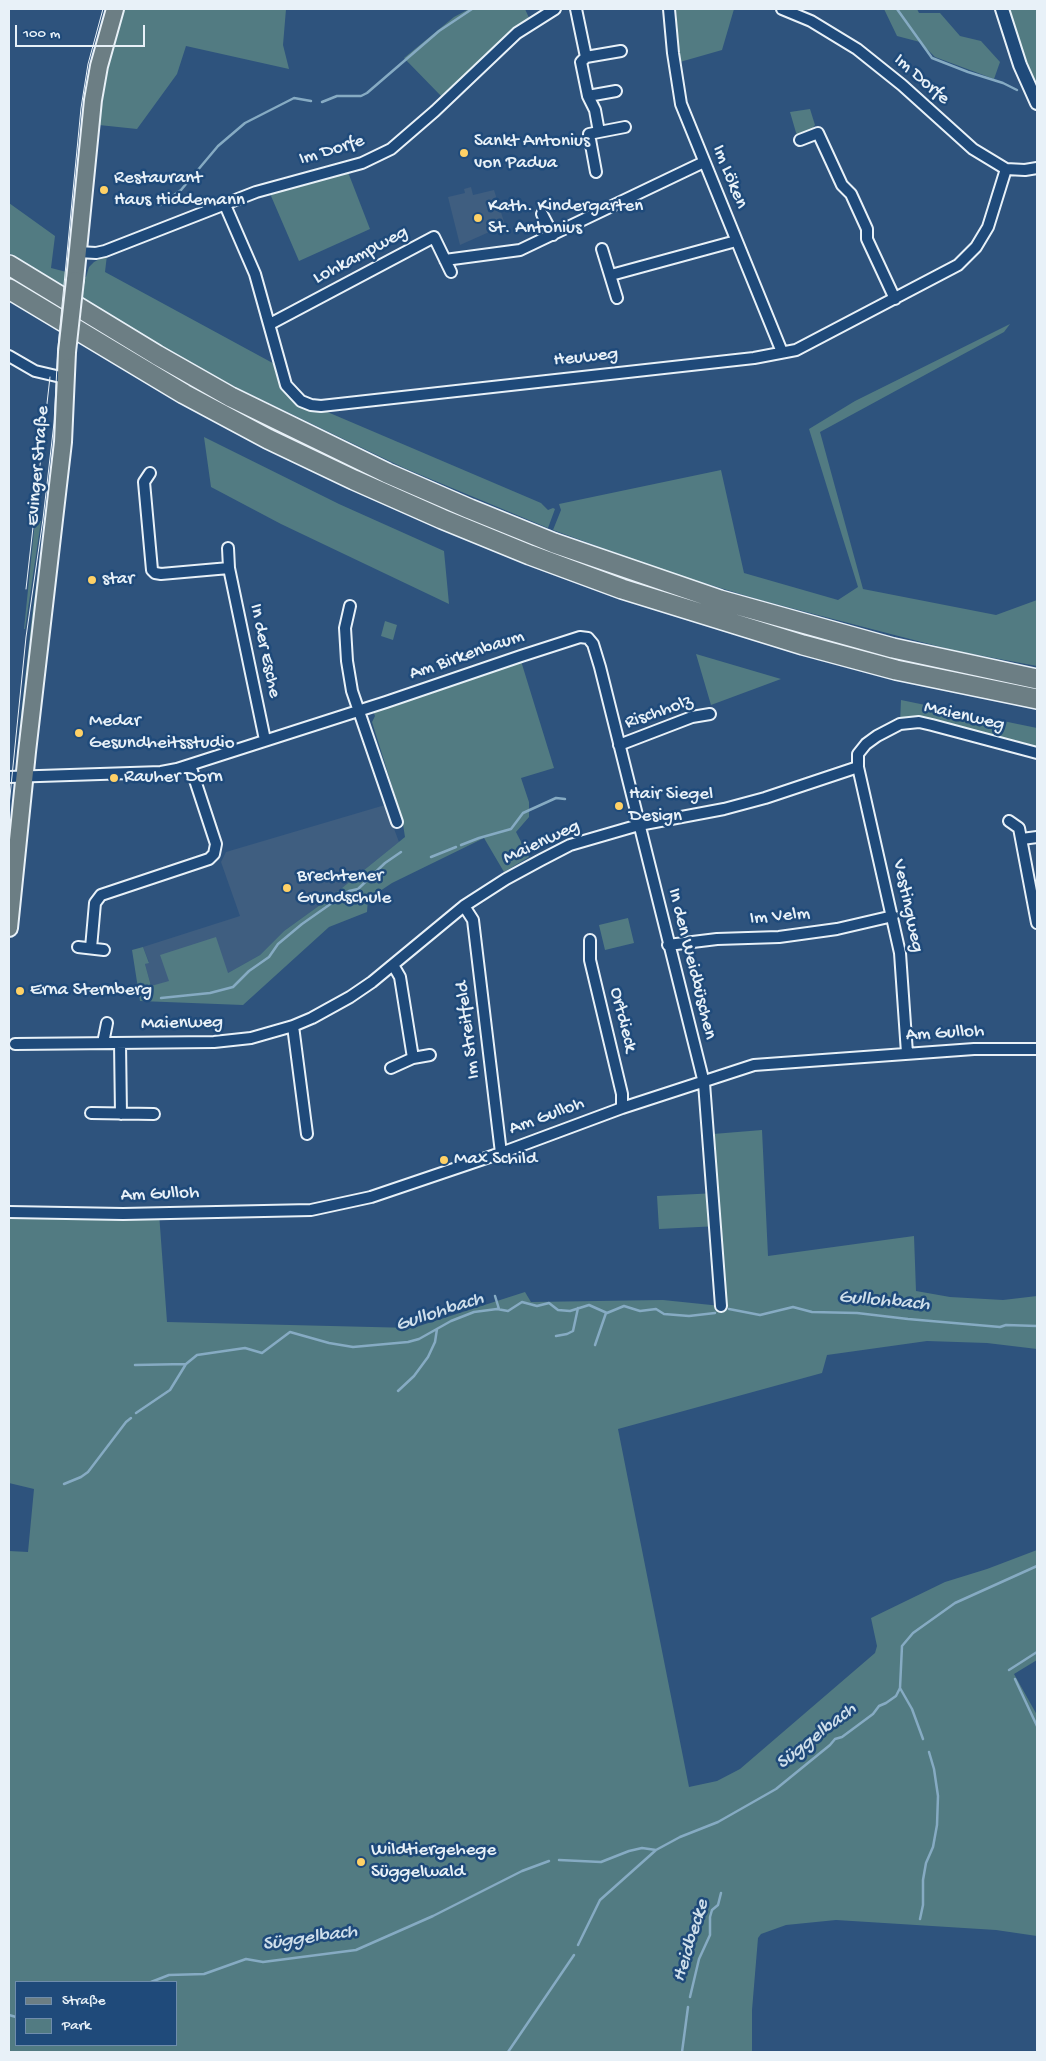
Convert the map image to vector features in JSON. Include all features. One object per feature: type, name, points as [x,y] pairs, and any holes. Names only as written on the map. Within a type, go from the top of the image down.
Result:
[{"type":"highway","points":[[9,265],[156,356],[231,396],[387,473],[520,530],[720,600],[912,652],[1037,679]]},
{"type":"highway","points":[[9,289],[159,379],[268,439],[362,484],[521,552],[622,589],[803,645],[896,670],[1037,699]]},
{"type":"main road","name":"Evinger Straße","points":[[9,928],[17,777],[63,442],[67,352],[93,100],[99,66],[115,9]]},
{"type":"street","name":"Im Dorfe","points":[[78,252],[105,251],[256,192],[362,163],[391,149],[435,111],[517,33],[555,9]]},
{"type":"street","points":[[576,9],[586,57]]},
{"type":"street","name":"Im Löken","points":[[669,9],[680,104],[782,352]]},
{"type":"street","name":"Im Dorfe","points":[[782,9],[811,21],[857,49],[902,85],[972,149],[1006,169]]},
{"type":"street","points":[[1002,9],[1020,65],[1037,103]]},
{"type":"street","points":[[599,132],[595,110],[588,96],[581,62],[586,57],[621,51]]},
{"type":"street","points":[[588,96],[616,91]]},
{"type":"street","points":[[596,172],[589,134],[625,128]]},
{"type":"street","points":[[800,140],[818,133],[842,185],[852,194],[866,229],[867,239],[895,299]]},
{"type":"street","points":[[445,260],[520,250],[704,162]]},
{"type":"street","points":[[1006,169],[1025,170],[1037,168]]},
{"type":"street","name":"Heuweg","points":[[225,205],[255,274],[286,385],[301,401],[321,406],[754,358],[796,350],[958,265],[976,247],[988,227],[1006,169]]},
{"type":"street","points":[[542,214],[553,235]]},
{"type":"street","name":"Lohkampweg","points":[[270,324],[434,237],[451,272]]},
{"type":"street","points":[[610,275],[736,241]]},
{"type":"street","points":[[602,248],[617,298]]},
{"type":"street","points":[[9,356],[35,371],[65,378]]},
{"type":"street","points":[[150,473],[144,482],[152,570],[155,573],[161,574],[229,568]]},
{"type":"street","name":"In der Esche","points":[[228,548],[229,568],[265,740]]},
{"type":"street","points":[[350,606],[345,628],[347,661],[352,691],[397,822]]},
{"type":"street","name":"Am Birkenbaum","points":[[17,777],[161,772],[190,765],[521,656],[580,638],[588,638]]},
{"type":"street","name":"In den Weidbüschen","points":[[588,638],[594,644],[704,1083],[721,1306]]},
{"type":"street","name":"Rischholz","points":[[619,745],[692,717],[710,714]]},
{"type":"street","name":"Maienweg","points":[[15,1044],[228,1041],[266,1034],[293,1026],[350,997],[393,965],[464,906],[516,873],[570,845],[639,825],[724,809],[766,798],[858,767],[858,754],[866,744],[900,724],[919,722],[1037,753]]},
{"type":"street","points":[[91,948],[95,903],[101,895],[209,859],[214,854],[216,844],[190,765]]},
{"type":"street","name":"Vestingweg","points":[[858,767],[893,916],[903,980],[907,1053]]},
{"type":"street","points":[[1009,821],[1020,828],[1037,924]]},
{"type":"street","points":[[1022,838],[1037,837]]},
{"type":"street","name":"Im Streitfeld","points":[[464,906],[473,920],[501,1153]]},
{"type":"street","name":"Im Velm","points":[[668,945],[717,939],[779,938],[837,929],[893,916]]},
{"type":"street","name":"Ortdieck","points":[[590,940],[590,960],[622,1094],[622,1108]]},
{"type":"street","points":[[78,947],[104,950]]},
{"type":"street","points":[[393,965],[400,976],[413,1058]]},
{"type":"street","points":[[103,1043],[107,1024]]},
{"type":"street","points":[[293,1026],[307,1134]]},
{"type":"street","points":[[120,1043],[121,1114]]},
{"type":"street","name":"Am Gulloh","points":[[9,1212],[123,1214],[310,1210],[370,1197],[501,1153],[622,1108],[704,1083],[754,1065],[974,1049],[1037,1049]]},
{"type":"street","points":[[391,1068],[413,1058],[430,1055]]},
{"type":"street","points":[[91,1113],[154,1114]]},
{"type":"shaded area","name":"Kath. Kindergarten St. Antonius","points":[[471,187],[473,195],[494,190],[505,225],[460,245],[448,197],[465,193],[464,189]]},
{"type":"shaded area","name":"Brechtener Grundschule","points":[[385,805],[399,842],[327,900],[284,931],[260,955],[228,973],[151,986],[145,964],[149,962],[143,947],[240,916],[221,862],[226,852]]},
{"type":"green space","points":[[124,9],[286,9],[283,45],[289,69],[186,46],[177,74],[137,129],[99,125],[108,65]]},
{"type":"green space","points":[[469,9],[525,9],[530,20],[515,30],[476,64],[443,98],[404,58],[454,17]]},
{"type":"green space","points":[[676,9],[734,9],[722,50],[680,62]]},
{"type":"green space","points":[[884,9],[917,9],[919,13],[940,13],[960,36],[981,41],[1000,62],[994,79],[935,57],[920,42],[897,36]]},
{"type":"green space","points":[[1003,9],[1037,9],[1037,102]]},
{"type":"green space","points":[[810,109],[815,125],[812,129],[797,136],[790,112]]},
{"type":"green space","points":[[346,167],[370,229],[299,261],[268,189]]},
{"type":"green space","points":[[9,203],[55,236],[51,268],[86,277],[89,267],[107,255],[105,272],[280,367],[283,378],[311,405],[541,503],[548,510],[555,509],[548,528],[404,468],[237,388],[160,346],[9,253]]},
{"type":"green space","points":[[1010,324],[1004,332],[820,432],[863,589],[996,615],[1037,600],[1037,666],[956,651],[760,600],[671,573],[553,530],[561,510],[559,504],[721,470],[744,573],[838,600],[858,587],[809,429],[855,401]]},
{"type":"green space","points":[[204,437],[339,504],[444,551],[449,604],[281,524],[211,487]]},
{"type":"green space","points":[[35,521],[41,521],[24,629]]},
{"type":"green space","points":[[46,522],[28,686],[18,742],[33,607]]},
{"type":"green space","points":[[385,621],[397,625],[393,640],[381,636]]},
{"type":"green space","points":[[696,654],[781,679],[711,705]]},
{"type":"green space","points":[[521,661],[554,768],[521,778],[529,802],[529,817],[516,832],[529,857],[504,872],[484,838],[392,883],[368,899],[367,912],[329,927],[243,1005],[140,1001],[132,950],[143,947],[149,963],[145,964],[151,986],[169,981],[160,955],[216,937],[228,973],[260,955],[284,931],[327,900],[405,837],[402,818],[372,722],[375,716],[373,711]]},
{"type":"green space","points":[[901,700],[1037,728],[1037,753],[932,725],[900,724]]},
{"type":"green space","points":[[628,918],[634,943],[605,950],[599,925]]},
{"type":"green space","points":[[762,1130],[768,1256],[914,1236],[916,1291],[950,1297],[1003,1300],[1037,1296],[1037,1349],[987,1343],[927,1341],[827,1355],[822,1373],[618,1429],[689,1787],[717,1781],[740,1769],[875,1653],[877,1646],[871,1618],[945,1582],[987,1569],[1037,1550],[1037,1660],[1014,1674],[1037,1715],[1037,1936],[996,1930],[836,1920],[786,1925],[761,1934],[758,1938],[752,2010],[752,2052],[9,2052],[9,1551],[28,1552],[34,1489],[9,1483],[9,1212],[159,1213],[167,1322],[413,1328],[525,1292],[531,1302],[663,1300],[721,1306],[719,1226],[659,1229],[657,1196],[717,1193],[713,1134]]},
{"type":"waterway","points":[[322,102],[337,96],[361,96],[367,93],[439,31],[472,9]]},
{"type":"waterway","points":[[897,9],[932,58],[1003,83],[1017,90]]},
{"type":"waterway","points":[[160,205],[181,190],[218,146],[245,123],[294,98],[311,101]]},
{"type":"waterway","points":[[461,845],[511,829],[523,813],[556,798],[565,799]]},
{"type":"waterway","points":[[431,857],[456,847]]},
{"type":"waterway","points":[[161,998],[210,993],[233,987],[249,971],[269,957],[278,944],[302,924],[349,891],[358,889],[385,863],[401,852]]},
{"type":"waterway","points":[[495,1296],[499,1309]]},
{"type":"waterway","name":"Gullohbach","points":[[136,1413],[170,1390],[186,1364],[197,1355],[245,1348],[262,1353],[290,1332],[329,1343],[353,1347],[408,1342],[419,1339],[451,1321],[474,1312],[497,1309],[508,1311],[522,1302],[537,1306],[549,1303],[558,1310],[570,1311],[589,1305],[607,1313],[624,1306],[640,1311],[656,1309],[664,1314],[689,1316],[715,1313]]},
{"type":"waterway","name":"Gullohbach","points":[[729,1309],[760,1315],[793,1307],[812,1312],[857,1313],[1000,1327],[1006,1325],[1037,1326]]},
{"type":"waterway","points":[[556,1336],[573,1331],[578,1308]]},
{"type":"waterway","points":[[595,1345],[606,1313]]},
{"type":"waterway","points":[[398,1391],[414,1376],[428,1357],[435,1342],[437,1329]]},
{"type":"waterway","points":[[135,1365],[186,1364]]},
{"type":"waterway","name":"Gullohbach","points":[[64,1484],[88,1472],[131,1418]]},
{"type":"waterway","name":"Süggelbach","points":[[578,1945],[600,1900],[656,1850],[680,1837],[718,1822],[776,1789],[835,1739],[842,1737],[873,1714],[879,1706],[896,1696],[900,1688],[902,1646],[913,1633],[955,1603],[1037,1566]]},
{"type":"waterway","points":[[1009,1670],[1037,1652]]},
{"type":"waterway","points":[[1015,1679],[1037,1726]]},
{"type":"waterway","points":[[900,1688],[912,1709],[923,1739]]},
{"type":"waterway","points":[[920,1919],[926,1863],[933,1847],[937,1825],[938,1796],[929,1752]]},
{"type":"waterway","name":"Süggelbach","points":[[559,1860],[601,1862],[642,1848],[656,1850]]},
{"type":"waterway","name":"Süggelbach","points":[[154,1981],[169,1975],[204,1974],[246,1959],[263,1962],[356,1950],[433,1916],[522,1871],[549,1861]]},
{"type":"waterway","name":"Heidbecke","points":[[690,1997],[699,1959],[710,1935],[712,1910],[718,1905],[721,1893]]},
{"type":"waterway","points":[[508,2052],[574,1955]]},
{"type":"waterway","name":"Heidbecke","points":[[682,2052],[688,2007]]},
{"type":"waterway","name":"Süggelbach","points":[[9,2015],[15,2017]]},
{"type":"tram line","points":[[9,806],[26,637],[43,519],[54,423],[58,347],[81,108],[88,64],[103,9]]},
{"type":"tram line","points":[[26,589],[50,377]]},
{"type":"place","name":"Sankt Antonius von Padua","points":[[464,153]]},
{"type":"place","name":"Restaurant Haus Hiddemann","points":[[104,190]]},
{"type":"place","name":"Kath. Kindergarten St. Antonius","points":[[478,218]]},
{"type":"place","name":"star","points":[[92,580]]},
{"type":"place","name":"Medar Gesundheitsstudio","points":[[79,733]]},
{"type":"place","name":"Rauher Dorn","points":[[114,778]]},
{"type":"place","name":"Hair Siegel Design","points":[[619,806]]},
{"type":"place","name":"Brechtener Grundschule","points":[[287,888]]},
{"type":"place","name":"Erna Sternberg","points":[[20,991]]},
{"type":"place","name":"Max Schild","points":[[444,1160]]},
{"type":"place","name":"Wildtiergehege Süggelwald","points":[[361,1862]]}]
